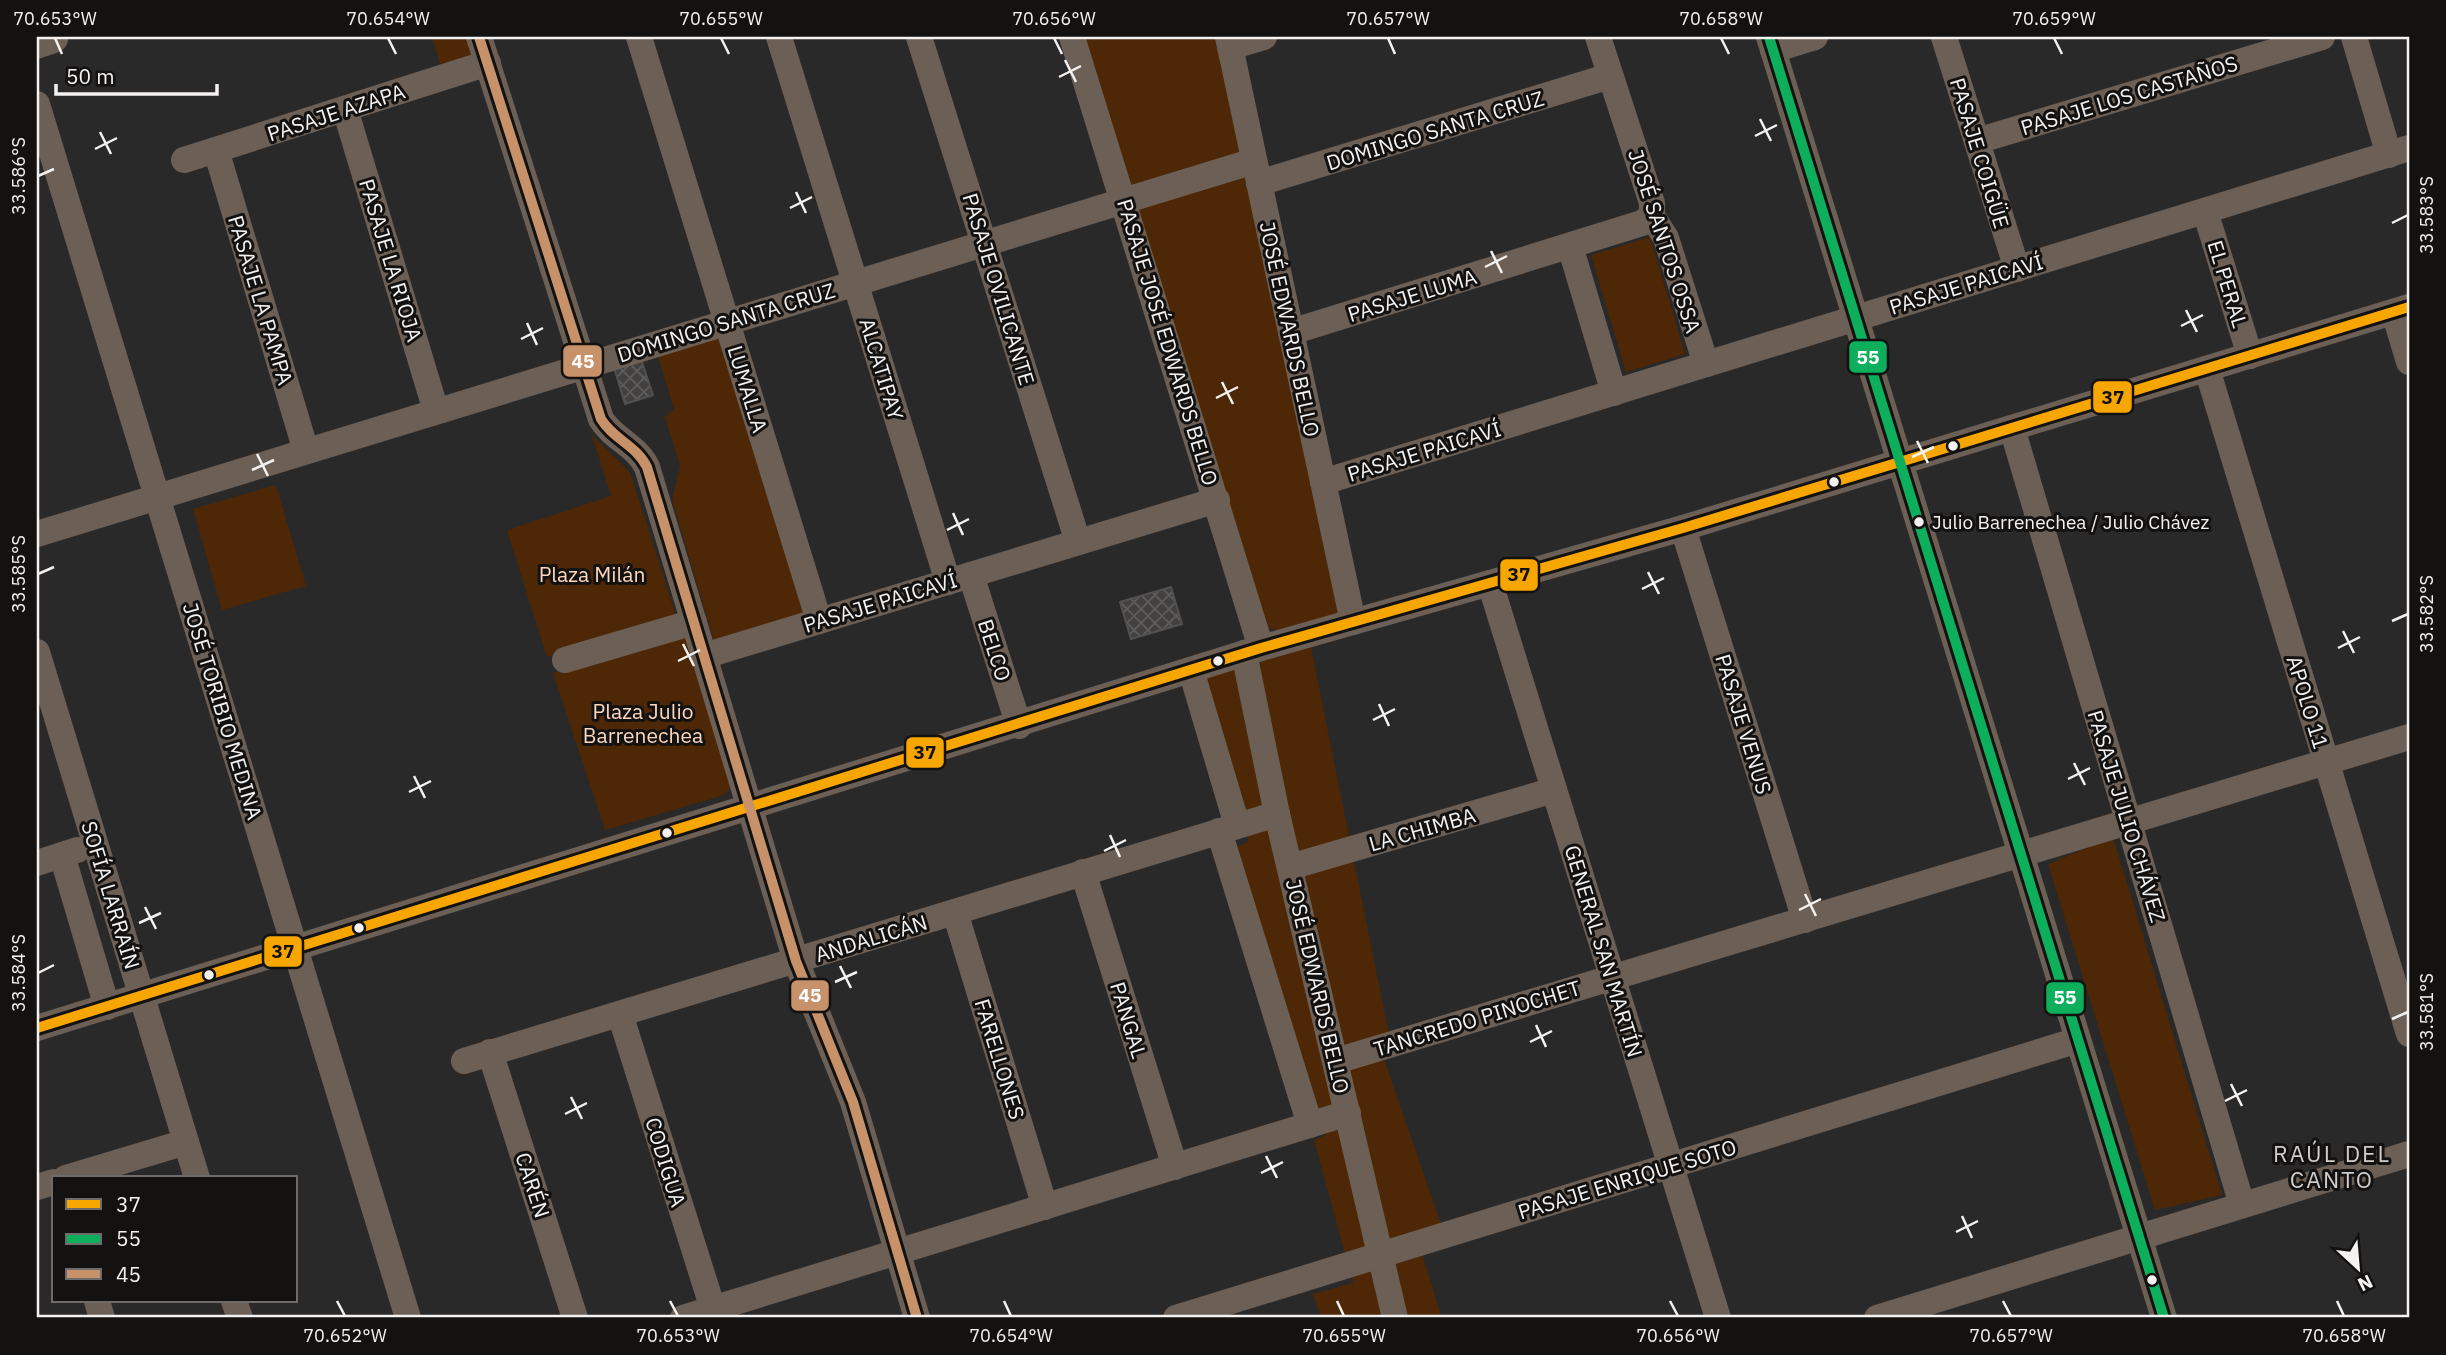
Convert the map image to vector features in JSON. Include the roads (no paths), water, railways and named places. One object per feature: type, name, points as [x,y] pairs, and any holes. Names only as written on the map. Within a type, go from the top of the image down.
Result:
[{"type":"main road","points":[[37,42],[52,37]]},
{"type":"street","points":[[479,37],[604,425],[635,450],[647,467],[796,961],[853,1102],[917,1318]]},
{"type":"street","name":"LUMALLA","points":[[639,37],[820,621]]},
{"type":"street","name":"ALCATIPAY","points":[[779,37],[856,283],[959,578]]},
{"type":"street","name":"PASAJE OVILICANTE","points":[[919,37],[1078,542]]},
{"type":"street","name":"PASAJE JOSÉ EDWARDS BELLO","points":[[1072,37],[1217,500],[1252,651]]},
{"type":"street","points":[[1229,42],[1264,37]]},
{"type":"street","name":"JOSÉ SANTOS OSSA","points":[[1598,37],[1652,203],[1652,216],[1666,238],[1706,364]]},
{"type":"street","points":[[1815,37],[1771,43],[2164,1318]]},
{"type":"street","name":"PASAJE COIGÜE","points":[[1944,37],[2017,269]]},
{"type":"street","name":"PASAJE LOS CASTAÑOS","points":[[1977,141],[2322,37]]},
{"type":"street","points":[[2354,37],[2399,152]]},
{"type":"street","name":"JOSÉ EDWARDS BELLO","points":[[1229,42],[1353,622]]},
{"type":"street","name":"PASAJE AZAPA","points":[[184,160],[488,63]]},
{"type":"street","name":"DOMINGO SANTA CRUZ","points":[[37,534],[1123,201],[1257,172],[1610,76]]},
{"type":"street","name":"JOSÉ TORIBIO MEDINA","points":[[37,104],[408,1318]]},
{"type":"street","name":"PASAJE LA RIOJA","points":[[345,109],[436,411]]},
{"type":"street","name":"PASAJE LA PAMPA","points":[[216,150],[306,451]]},
{"type":"street","name":"PASAJE PAICAVÍ","points":[[1323,482],[2399,152]]},
{"type":"street","name":"EL PERAL","points":[[2205,211],[2250,356]]},
{"type":"street","name":"PASAJE LUMA","points":[[1291,332],[1642,223],[1652,216]]},
{"type":"street","points":[[1570,246],[1614,393]]},
{"type":"street","points":[[37,1028],[1018,726],[1252,651],[1683,528],[2402,310],[2409,362]]},
{"type":"street","name":"APOLO 11","points":[[2207,369],[2409,1034]]},
{"type":"street","name":"PASAJE JULIO CHÁVEZ","points":[[2012,428],[2242,1205]]},
{"type":"street","name":"PASAJE PAICAVÍ","points":[[704,656],[1217,500]]},
{"type":"street","name":"PASAJE VENUS","points":[[1683,528],[1805,920]]},
{"type":"street","name":"BELCO","points":[[959,578],[1018,726]]},
{"type":"street","name":"GENERAL SAN MARTÍN","points":[[1490,583],[1718,1318]]},
{"type":"street","points":[[565,660],[694,622]]},
{"type":"street","name":"JOSÉ EDWARDS BELLO","points":[[1252,651],[1277,814],[1395,1318]]},
{"type":"street","name":"SOFÍA LARRAÍN","points":[[37,652],[196,1176]]},
{"type":"street","name":"JOSÉ EDWARDS BELLO","points":[[1191,670],[1228,828],[1310,1125]]},
{"type":"street","name":"TANCREDO PINOCHET","points":[[1336,1061],[2409,737]]},
{"type":"street","name":"LA CHIMBA","points":[[1290,867],[1554,790]]},
{"type":"street","name":"ANDALICÁN","points":[[464,1061],[1277,814]]},
{"type":"street","points":[[49,859],[95,845]]},
{"type":"street","name":"SOFÍA LARRAÍN","points":[[49,859],[107,1007]]},
{"type":"street","name":"PANGAL","points":[[1083,872],[1175,1167]]},
{"type":"street","name":"FARELLONES","points":[[955,912],[1045,1207]]},
{"type":"street","name":"CODIGUA","points":[[620,1014],[713,1309]]},
{"type":"street","name":"PASAJE ENRIQUE SOTO","points":[[1180,1318],[2078,1041]]},
{"type":"street","name":"CARÉN","points":[[491,1052],[575,1318]]},
{"type":"street","points":[[683,1318],[1348,1113]]},
{"type":"street","points":[[73,1176],[186,1142]]},
{"type":"street","points":[[1877,1318],[1925,1311],[2138,1237],[2409,1154]]},
{"type":"place","name":"Julio Barrenechea / Julio Chávez","points":[[1919,522]]},
{"type":"district","name":"RAÚL DEL CANTO","points":[[2332,1166]]},
{"type":"park label","name":"Plaza Milán","points":[[592,574]]},
{"type":"park label","name":"Plaza Julio Barrenechea","points":[[643,723]]}]
